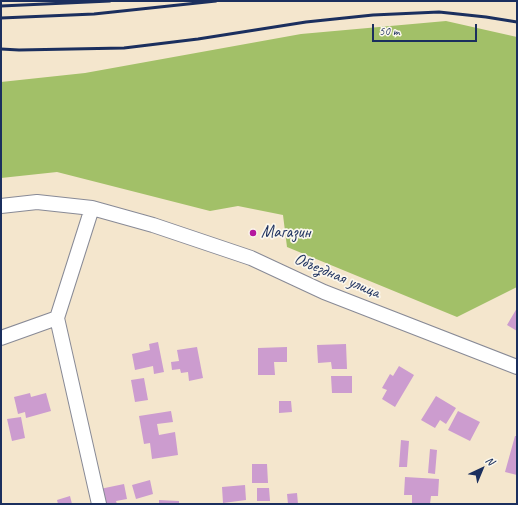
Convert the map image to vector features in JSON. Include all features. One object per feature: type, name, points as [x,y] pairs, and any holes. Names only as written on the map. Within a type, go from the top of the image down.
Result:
[{"type":"street","name":"Объездная улица","points":[[1,206],[37,202],[92,208],[153,225],[251,258],[324,292],[517,367]]},
{"type":"street","points":[[92,208],[57,318],[99,504]]},
{"type":"street","points":[[1,338],[57,318]]},
{"type":"green space","points":[[446,21],[517,37],[517,287],[457,317],[287,247],[283,215],[238,206],[210,211],[57,172],[1,178],[1,82],[85,73],[301,34]]},
{"type":"building","points":[[517,308],[517,331],[507,325]]},
{"type":"building","points":[[158,342],[164,372],[154,374],[153,366],[135,370],[132,354],[150,350],[149,344]]},
{"type":"building","points":[[346,344],[347,369],[332,369],[331,362],[318,363],[317,345]]},
{"type":"building","points":[[197,347],[203,378],[189,381],[188,372],[181,373],[180,369],[172,370],[171,362],[179,361],[177,350]]},
{"type":"building","points":[[287,347],[287,362],[274,362],[275,375],[258,375],[258,348]]},
{"type":"building","points":[[399,366],[414,375],[395,407],[382,399],[387,390],[382,388],[390,374],[393,376]]},
{"type":"building","points":[[331,376],[352,376],[352,393],[332,393]]},
{"type":"building","points":[[144,378],[148,400],[135,402],[131,380]]},
{"type":"building","points":[[30,393],[31,397],[46,393],[51,411],[26,418],[25,412],[18,414],[14,397]]},
{"type":"building","points":[[436,396],[456,408],[446,424],[440,420],[435,428],[421,420]]},
{"type":"building","points":[[279,401],[291,401],[292,412],[279,413]]},
{"type":"building","points":[[171,411],[173,422],[157,424],[159,435],[175,432],[178,455],[152,459],[150,443],[144,444],[139,416]]},
{"type":"building","points":[[458,411],[480,422],[470,441],[448,430]]},
{"type":"building","points":[[21,417],[25,438],[12,441],[7,419]]},
{"type":"building","points":[[515,436],[517,436],[517,475],[505,472]]},
{"type":"building","points":[[401,440],[409,441],[407,467],[399,467]]},
{"type":"building","points":[[430,449],[437,450],[435,474],[428,473]]},
{"type":"building","points":[[252,464],[267,464],[268,483],[252,483]]},
{"type":"building","points":[[405,477],[439,479],[438,496],[431,496],[430,504],[412,504],[412,495],[404,495]]},
{"type":"building","points":[[150,480],[153,494],[136,499],[132,485]]},
{"type":"building","points":[[124,484],[127,499],[116,501],[117,504],[103,504],[100,489]]},
{"type":"building","points":[[245,485],[246,500],[223,503],[222,487]]},
{"type":"building","points":[[257,488],[269,488],[270,501],[257,501]]},
{"type":"building","points":[[297,493],[298,504],[288,504],[287,494]]},
{"type":"building","points":[[70,496],[72,504],[58,504],[57,500]]},
{"type":"building","points":[[159,500],[179,501],[179,504],[159,504]]},
{"type":"railway","points":[[1,6],[110,1]]},
{"type":"railway","points":[[1,18],[94,14],[216,1]]},
{"type":"railway","points":[[1,49],[124,48],[198,39],[306,22],[373,15],[439,12],[517,22]]},
{"type":"place","name":"Магазин","points":[[253,233]]}]
